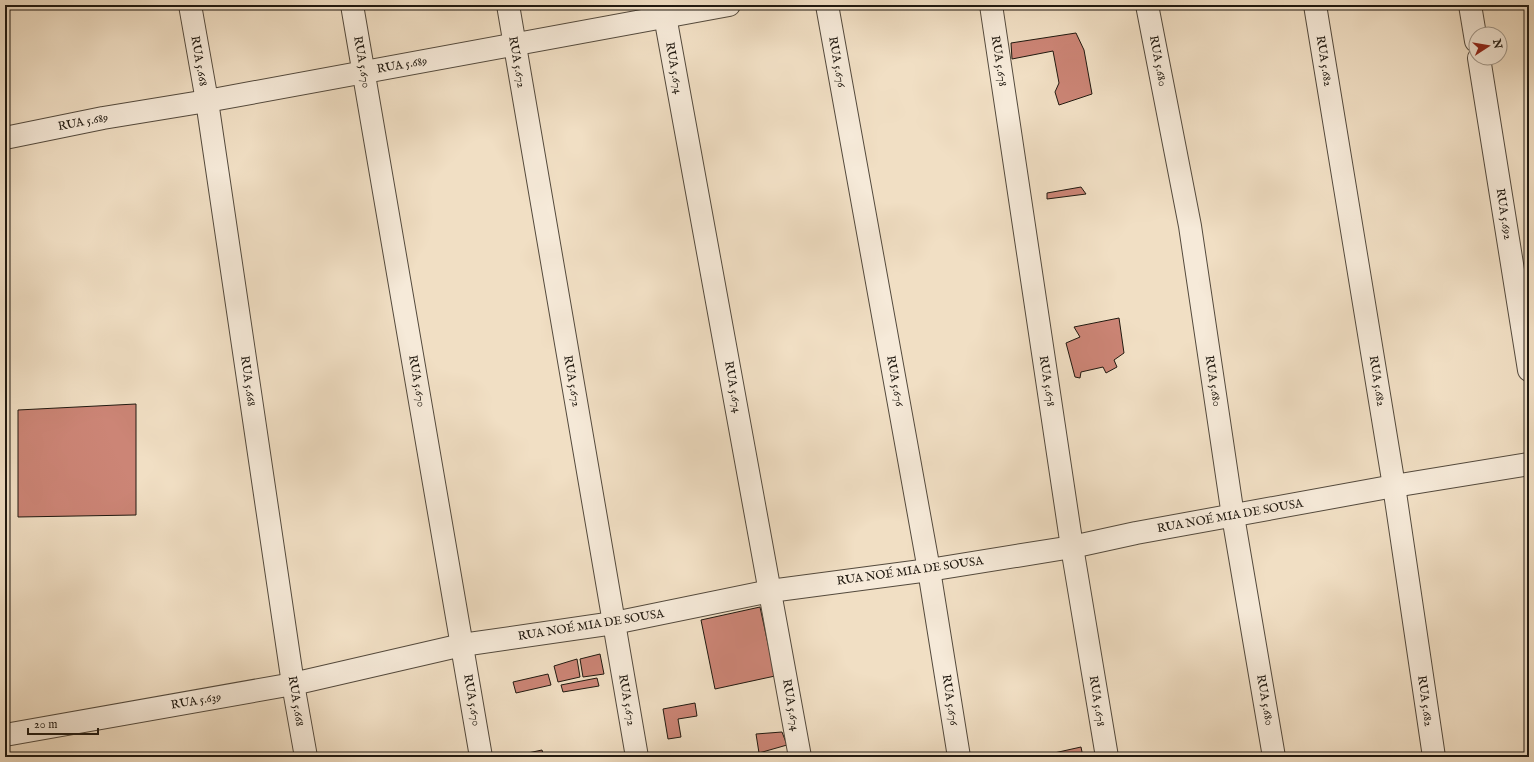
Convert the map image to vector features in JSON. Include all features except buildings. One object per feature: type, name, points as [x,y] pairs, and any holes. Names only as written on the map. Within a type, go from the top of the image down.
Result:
[{"type":"street","name":"RUA 5.668","points":[[190,5],[206,101],[293,684],[306,757]]},
{"type":"street","name":"RUA 5.670","points":[[352,5],[481,757]]},
{"type":"street","name":"RUA 5.672","points":[[508,5],[637,757]]},
{"type":"street","name":"RUA 5.689","points":[[5,138],[103,118],[206,101],[729,5]]},
{"type":"street","name":"RUA 5.676","points":[[827,5],[929,570],[959,757]]},
{"type":"street","name":"RUA 5.678","points":[[991,5],[1072,547],[1106,757]]},
{"type":"street","name":"RUA 5.680","points":[[1148,5],[1190,226],[1233,516],[1274,757]]},
{"type":"street","name":"RUA 5.682","points":[[1315,5],[1394,486],[1434,757]]},
{"type":"street","points":[[1470,5],[1474,26]]},
{"type":"street","name":"RUA 5.674","points":[[665,16],[800,757]]},
{"type":"street","name":"RUA 5.692","points":[[1480,66],[1529,370]]},
{"type":"street","name":"RUA NOÉ MIA DE SOUSA","points":[[293,684],[462,645],[614,623],[770,591],[929,570],[1072,547],[1394,486],[1529,464]]},
{"type":"street","name":"RUA 5.639","points":[[5,735],[293,684]]}]
